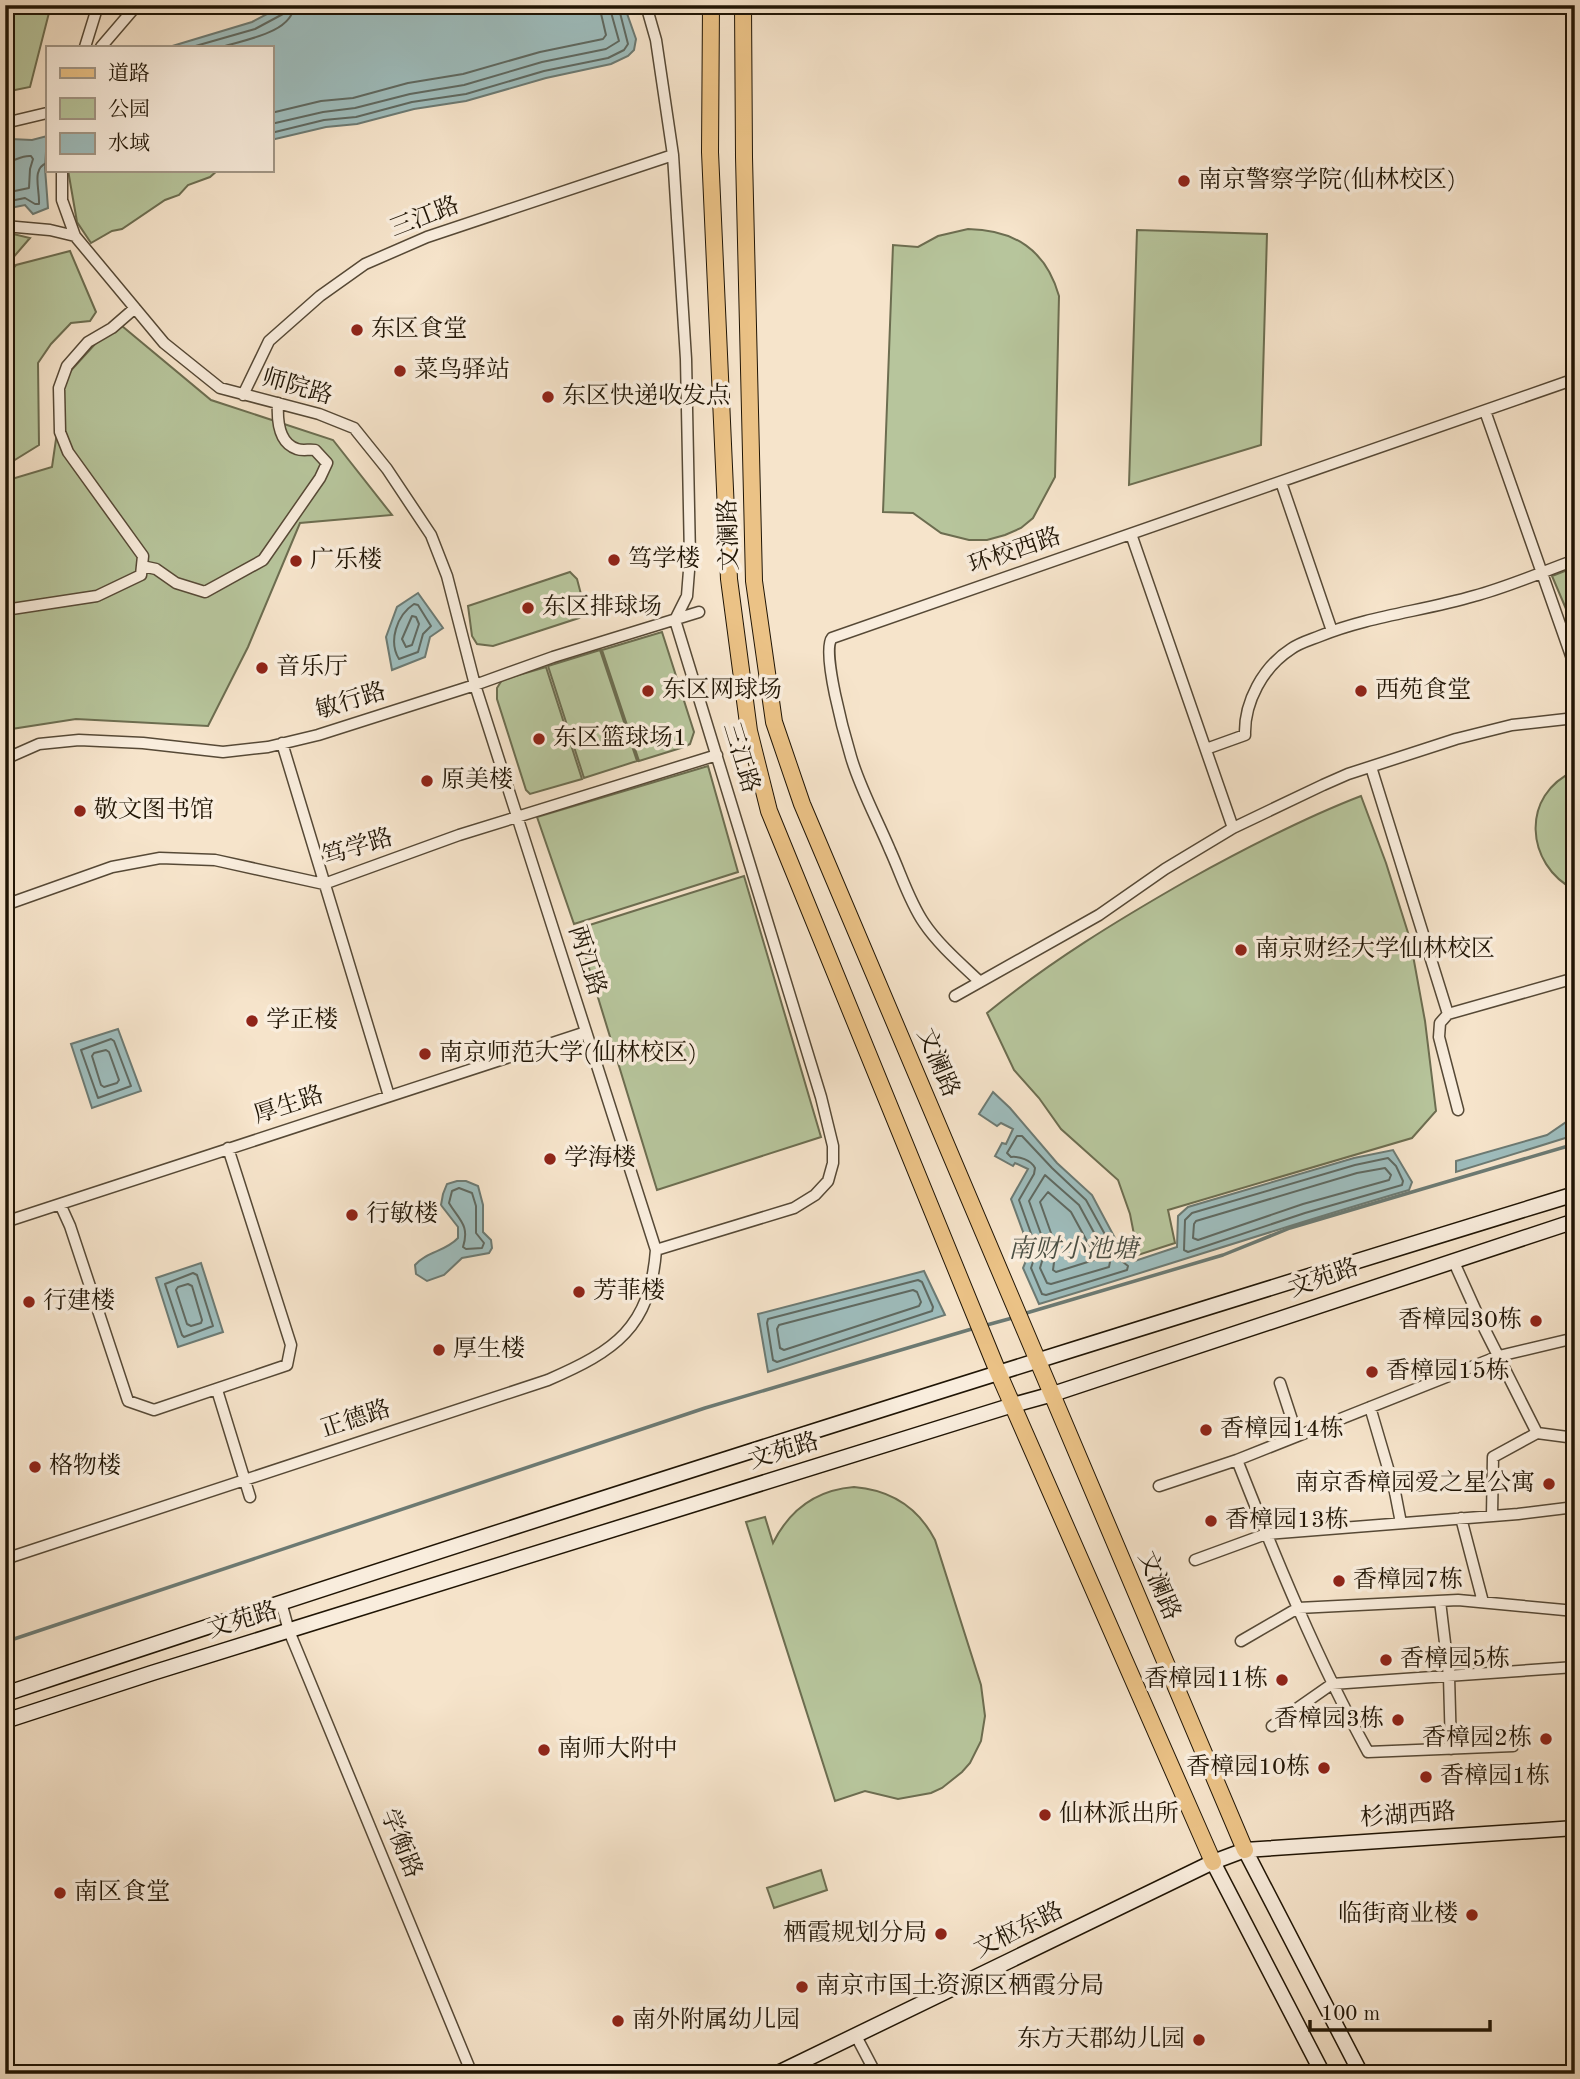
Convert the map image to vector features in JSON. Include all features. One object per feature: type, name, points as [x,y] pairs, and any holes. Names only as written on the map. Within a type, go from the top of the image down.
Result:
[{"type":"main road","name":"文澜路","points":[[711,5],[710,152],[729,579],[749,731],[769,811],[998,1372],[1213,1862],[1323,2074]]},
{"type":"main road","name":"文澜路","points":[[743,5],[754,581],[774,722],[802,804],[1245,1850],[1361,2074]]},
{"type":"main road","name":"文苑路","points":[[5,1694],[281,1602],[1038,1359],[1575,1194]]},
{"type":"main road","name":"文苑路","points":[[5,1721],[1053,1394],[1575,1221]]},
{"type":"main road","name":"杉湖西路","points":[[1245,1850],[1575,1828]]},
{"type":"main road","name":"文枢东路","points":[[776,2074],[1213,1862],[1245,1850]]},
{"type":"street","points":[[85,46],[98,5]]},
{"type":"street","points":[[102,46],[137,5]]},
{"type":"street","points":[[646,5],[656,40],[673,155],[686,359],[690,558],[687,596],[674,620]]},
{"type":"street","points":[[5,123],[46,113]]},
{"type":"street","name":"三江路","points":[[243,394],[269,341],[287,328],[320,296],[365,264],[427,237],[673,155]]},
{"type":"street","name":"师院路","points":[[62,172],[62,200],[75,236],[163,343],[220,388],[319,414],[354,428],[387,469],[430,535],[447,576],[475,685]]},
{"type":"street","points":[[5,226],[50,230],[75,236]]},
{"type":"street","points":[[5,610],[97,596],[141,575],[143,556],[68,452],[60,432],[59,388],[67,366],[88,342],[112,328],[135,308]]},
{"type":"street","name":"环校西路","points":[[979,981],[924,924],[851,759],[830,667],[829,642],[832,638],[1575,379]]},
{"type":"street","points":[[142,566],[156,569],[176,583],[205,592],[263,560],[320,478],[327,463],[315,450],[296,449],[281,436],[277,416],[278,403]]},
{"type":"street","points":[[1485,411],[1575,667]]},
{"type":"street","points":[[1281,481],[1332,631]]},
{"type":"street","points":[[1131,534],[1233,828]]},
{"type":"street","points":[[1206,749],[1245,735],[1244,719],[1250,701],[1270,669],[1293,648],[1332,631],[1389,615],[1477,596],[1575,560]]},
{"type":"street","name":"敏行路","points":[[5,759],[39,744],[79,740],[223,751],[282,743],[318,735],[699,612]]},
{"type":"street","name":"三江路","points":[[656,1250],[794,1208],[815,1195],[828,1181],[833,1146],[821,1097],[674,620]]},
{"type":"street","name":"两江路","points":[[475,685],[656,1250]]},
{"type":"street","points":[[955,996],[1099,915],[1165,869],[1233,828],[1323,785],[1456,739],[1512,725],[1575,718]]},
{"type":"street","points":[[282,743],[389,1096]]},
{"type":"street","name":"笃学路","points":[[5,905],[112,867],[160,858],[215,860],[324,884],[517,817],[717,755]]},
{"type":"street","points":[[1371,767],[1448,1014]]},
{"type":"street","points":[[1458,1110],[1439,1037],[1440,1023],[1448,1014],[1575,978]]},
{"type":"street","name":"厚生路","points":[[5,1222],[586,1032]]},
{"type":"street","points":[[60,1203],[128,1401],[154,1410],[216,1390],[287,1365],[292,1345],[228,1148]]},
{"type":"street","name":"正德路","points":[[5,1559],[548,1380],[591,1361],[623,1337],[645,1305],[655,1269],[656,1250]]},
{"type":"street","points":[[1453,1260],[1537,1433]]},
{"type":"street","points":[[1159,1486],[1237,1460],[1499,1356],[1575,1338]]},
{"type":"street","points":[[1280,1382],[1297,1435]]},
{"type":"street","points":[[216,1390],[250,1497]]},
{"type":"street","points":[[1370,1407],[1395,1492],[1401,1523]]},
{"type":"street","points":[[1492,1516],[1493,1457],[1537,1433],[1575,1438]]},
{"type":"street","points":[[1237,1460],[1266,1534],[1332,1684],[1368,1752],[1513,1746]]},
{"type":"street","points":[[1195,1560],[1266,1534],[1575,1507]]},
{"type":"street","points":[[1461,1518],[1483,1602]]},
{"type":"street","points":[[1241,1641],[1298,1608],[1440,1601],[1483,1602],[1575,1611],[1575,1548]]},
{"type":"street","points":[[1440,1601],[1449,1676],[1451,1749]]},
{"type":"street","name":"学衡路","points":[[281,1602],[289,1631],[472,2074]]},
{"type":"street","points":[[1272,1726],[1332,1684],[1575,1667]]},
{"type":"street","points":[[856,2036],[876,2074]]},
{"type":"green space","points":[[5,5],[51,5],[30,87],[5,92]]},
{"type":"green space","points":[[68,172],[216,172],[210,177],[188,185],[179,195],[165,200],[122,229],[112,231],[91,243],[77,222]]},
{"type":"green space","points":[[968,229],[1000,233],[1026,246],[1046,266],[1059,296],[1055,477],[1033,518],[1021,528],[987,540],[969,540],[941,533],[913,513],[883,512],[893,245],[918,247],[938,236]]},
{"type":"green space","points":[[1137,230],[1267,234],[1261,445],[1129,485]]},
{"type":"green space","points":[[5,232],[30,238],[5,267]]},
{"type":"green space","points":[[70,251],[96,312],[90,321],[71,323],[38,363],[39,445],[5,466],[5,278],[16,265]]},
{"type":"green space","points":[[116,321],[211,400],[333,440],[392,515],[300,523],[248,647],[208,726],[76,719],[5,730],[5,481],[52,467],[65,377]]},
{"type":"green space","points":[[1575,567],[1575,630],[1552,576]]},
{"type":"green space","name":"东区排球场","points":[[570,572],[577,579],[586,613],[579,618],[493,646],[477,644],[472,636],[468,606]]},
{"type":"green space","name":"东区网球场","points":[[662,632],[694,732],[690,744],[639,761],[602,650]]},
{"type":"green space","points":[[600,650],[637,761],[584,778],[548,666]]},
{"type":"green space","name":"东区篮球场1","points":[[546,667],[582,779],[530,794],[526,790],[497,699],[497,688],[502,680]]},
{"type":"green space","points":[[708,766],[738,872],[574,924],[537,817]]},
{"type":"green space","points":[[1575,771],[1575,890],[1558,879],[1546,864],[1536,830],[1538,812],[1545,796],[1557,782]]},
{"type":"green space","points":[[1361,796],[1410,939],[1425,1021],[1436,1111],[1412,1138],[1168,1210],[1175,1243],[1138,1255],[1130,1214],[1118,1180],[1061,1129],[1039,1098],[1014,1070],[987,1013],[1059,959],[1162,895],[1273,835]]},
{"type":"green space","points":[[744,876],[821,1137],[657,1190],[577,929]]},
{"type":"green space","points":[[854,1487],[880,1492],[902,1502],[928,1528],[935,1540],[981,1685],[985,1716],[981,1741],[970,1763],[962,1772],[931,1793],[898,1799],[865,1791],[835,1801],[746,1522],[765,1517],[773,1543],[787,1520],[806,1503],[828,1492]]},
{"type":"green space","points":[[821,1870],[827,1890],[774,1908],[767,1888]]},
{"type":"water","points":[[284,5],[624,5],[636,39],[634,50],[628,56],[611,64],[546,78],[466,101],[414,109],[357,124],[326,127],[273,140],[273,46],[172,46],[252,22]]},
{"type":"water","points":[[46,136],[48,208],[33,214],[25,205],[5,209],[5,153],[11,139],[32,140]]},
{"type":"water","points":[[418,593],[443,628],[430,637],[425,657],[392,670],[386,637],[397,607]]},
{"type":"water","points":[[118,1029],[141,1091],[92,1108],[71,1044]]},
{"type":"water","name":"南财小池塘","points":[[993,1092],[1057,1163],[1092,1195],[1124,1255],[1135,1261],[1177,1247],[1178,1216],[1188,1207],[1354,1158],[1393,1150],[1412,1182],[1409,1190],[1039,1304],[1023,1268],[1030,1251],[1011,1199],[1028,1169],[1015,1163],[1013,1166],[995,1156],[1002,1143],[1006,1144],[1013,1129],[1001,1123],[997,1126],[979,1114]]},
{"type":"water","points":[[1575,1116],[1575,1135],[1456,1172],[1456,1161],[1547,1135]]},
{"type":"water","points":[[457,1181],[478,1186],[483,1205],[483,1232],[491,1240],[492,1248],[489,1253],[462,1258],[444,1275],[427,1281],[416,1274],[415,1265],[458,1238],[458,1227],[441,1205],[447,1184]]},
{"type":"water","points":[[201,1263],[223,1332],[178,1347],[156,1278]]},
{"type":"water","points":[[924,1271],[945,1315],[768,1372],[758,1314]]},
{"type":"waterway","points":[[1023,1314],[1223,1255],[1290,1228],[1575,1144]]},
{"type":"waterway","points":[[983,1326],[1016,1317]]},
{"type":"waterway","points":[[5,1642],[705,1408],[975,1328]]},
{"type":"place","name":"南京警察学院(仙林校区)","points":[[1184,181]]},
{"type":"place","name":"东区食堂","points":[[357,330]]},
{"type":"place","name":"菜鸟驿站","points":[[400,371]]},
{"type":"place","name":"东区快递收发点","points":[[548,397]]},
{"type":"place","name":"笃学楼","points":[[614,560]]},
{"type":"place","name":"广乐楼","points":[[296,561]]},
{"type":"place","name":"东区排球场","points":[[528,608]]},
{"type":"place","name":"音乐厅","points":[[262,668]]},
{"type":"place","name":"东区网球场","points":[[648,691]]},
{"type":"place","name":"西苑食堂","points":[[1361,691]]},
{"type":"place","name":"东区篮球场1","points":[[539,739]]},
{"type":"place","name":"原美楼","points":[[427,781]]},
{"type":"place","name":"敬文图书馆","points":[[80,811]]},
{"type":"place","name":"南京财经大学仙林校区","points":[[1241,950]]},
{"type":"place","name":"学正楼","points":[[252,1021]]},
{"type":"place","name":"南京师范大学(仙林校区)","points":[[425,1054]]},
{"type":"place","name":"学海楼","points":[[550,1159]]},
{"type":"place","name":"行敏楼","points":[[352,1215]]},
{"type":"place","name":"芳菲楼","points":[[579,1292]]},
{"type":"place","name":"行建楼","points":[[29,1302]]},
{"type":"place","name":"香樟园30栋","points":[[1536,1321]]},
{"type":"place","name":"厚生楼","points":[[439,1350]]},
{"type":"place","name":"香樟园15栋","points":[[1372,1372]]},
{"type":"place","name":"香樟园14栋","points":[[1206,1430]]},
{"type":"place","name":"格物楼","points":[[35,1467]]},
{"type":"place","name":"南京香樟园爱之星公寓","points":[[1549,1484]]},
{"type":"place","name":"香樟园13栋","points":[[1211,1521]]},
{"type":"place","name":"香樟园7栋","points":[[1339,1581]]},
{"type":"place","name":"香樟园5栋","points":[[1386,1660]]},
{"type":"place","name":"香樟园11栋","points":[[1282,1680]]},
{"type":"place","name":"香樟园3栋","points":[[1398,1720]]},
{"type":"place","name":"香樟园2栋","points":[[1546,1739]]},
{"type":"place","name":"南师大附中","points":[[544,1750]]},
{"type":"place","name":"香樟园10栋","points":[[1324,1768]]},
{"type":"place","name":"香樟园1栋","points":[[1426,1777]]},
{"type":"place","name":"仙林派出所","points":[[1045,1815]]},
{"type":"place","name":"南区食堂","points":[[60,1893]]},
{"type":"place","name":"临街商业楼","points":[[1472,1915]]},
{"type":"place","name":"栖霞规划分局","points":[[941,1934]]},
{"type":"place","name":"南京市国土资源区栖霞分局","points":[[802,1987]]},
{"type":"place","name":"南外附属幼儿园","points":[[618,2021]]},
{"type":"place","name":"东方天郡幼儿园","points":[[1199,2040]]}]
